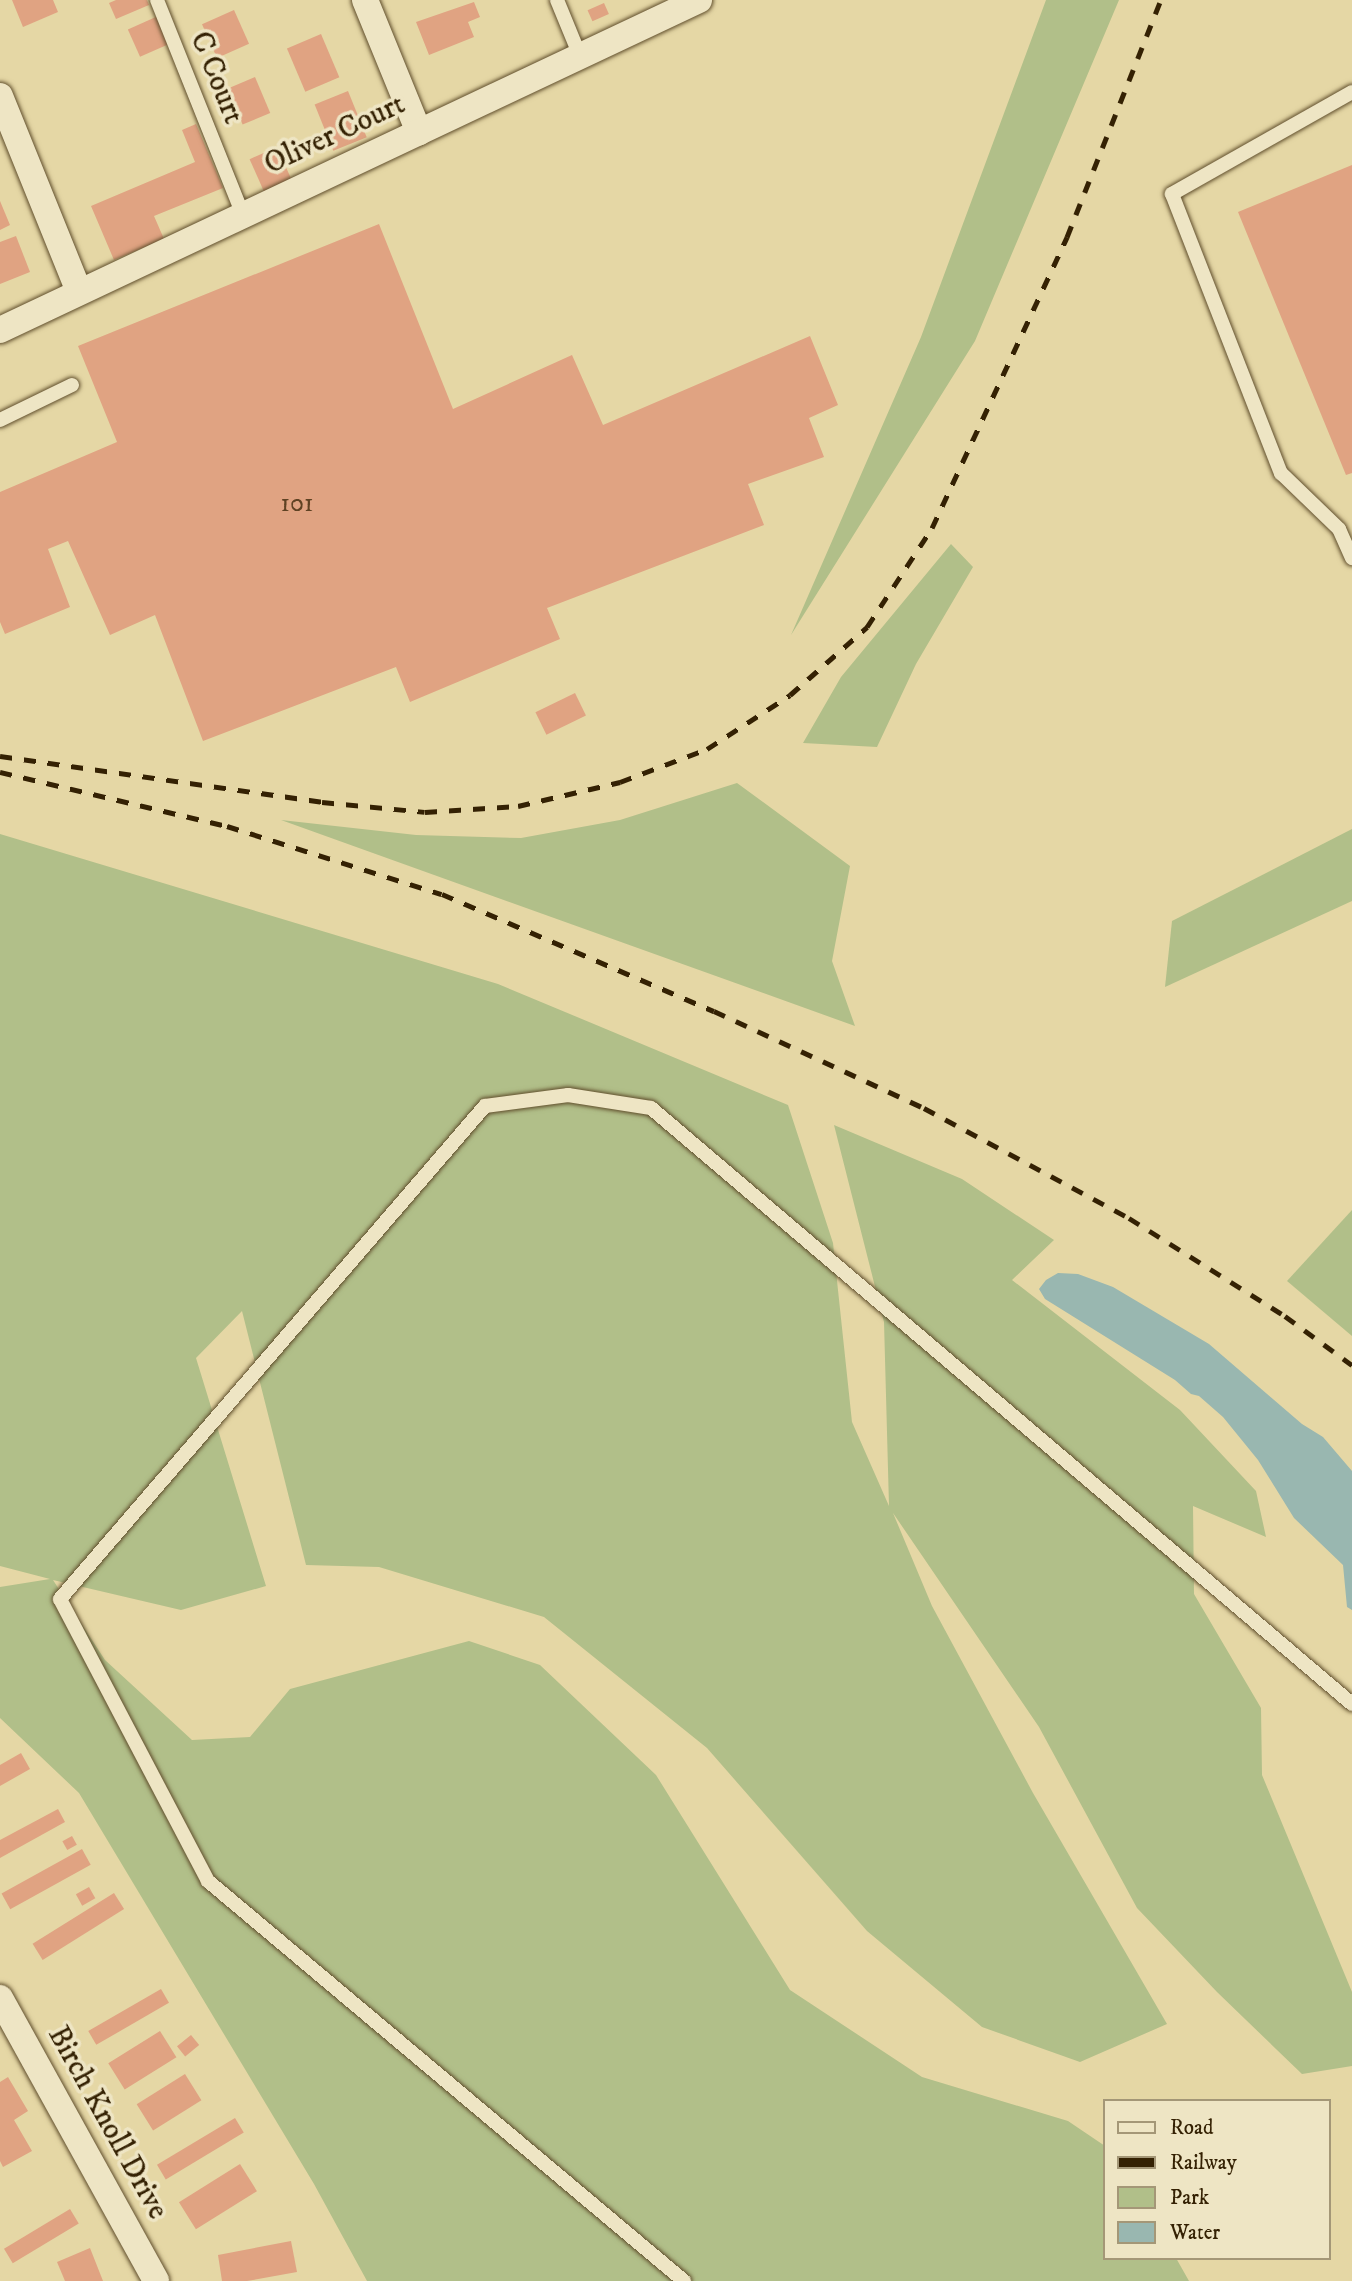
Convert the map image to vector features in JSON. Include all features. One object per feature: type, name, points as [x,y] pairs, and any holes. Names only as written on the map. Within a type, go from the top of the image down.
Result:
[{"type":"street","points":[[365,0],[419,132]]},
{"type":"street","name":"Oliver Court","points":[[0,330],[699,0]]},
{"type":"street","points":[[0,96],[79,292]]},
{"type":"street","name":"Birch Knoll Drive","points":[[0,1997],[156,2281]]},
{"type":"lane","name":"C Court","points":[[157,0],[243,215]]},
{"type":"lane","points":[[557,0],[580,56]]},
{"type":"lane","points":[[1352,92],[1172,194],[1281,473],[1347,534],[1352,558]]},
{"type":"lane","points":[[0,420],[72,385]]},
{"type":"lane","points":[[684,2281],[208,1881],[60,1600],[485,1106],[568,1094],[651,1108],[1352,1704]]},
{"type":"green space","points":[[1046,0],[1119,0],[975,341],[791,635],[921,337]]},
{"type":"green space","points":[[951,544],[973,567],[916,664],[877,747],[803,743],[841,677]]},
{"type":"green space","points":[[737,783],[850,866],[832,961],[855,1026],[281,820],[416,835],[521,838],[620,820]]},
{"type":"green space","points":[[1352,829],[1352,901],[1165,987],[1172,921]]},
{"type":"green space","points":[[0,834],[498,984],[788,1105],[833,1243],[852,1422],[889,1506],[884,1322],[834,1125],[962,1179],[1054,1240],[1012,1280],[1180,1410],[1256,1491],[1266,1537],[1193,1506],[1194,1594],[1261,1708],[1262,1775],[1352,1992],[1352,2066],[1302,2074],[1217,1992],[1137,1908],[1039,1727],[893,1513],[932,1606],[1033,1793],[1167,2024],[1080,2062],[982,2027],[867,1931],[707,1748],[544,1617],[379,1567],[306,1565],[242,1311],[196,1358],[266,1586],[181,1610],[53,1580],[105,1660],[192,1740],[250,1737],[290,1689],[469,1641],[540,1665],[656,1775],[790,1990],[922,2077],[1068,2121],[1104,2145],[1104,2260],[1177,2260],[1189,2281],[367,2281],[314,2184],[79,1793],[0,1718],[0,1587],[50,1579],[0,1566]]},
{"type":"green space","points":[[1352,1210],[1352,1336],[1287,1281]]},
{"type":"water","points":[[1058,1273],[1078,1274],[1113,1287],[1209,1344],[1302,1424],[1323,1437],[1352,1471],[1352,1610],[1347,1607],[1343,1565],[1294,1518],[1258,1460],[1223,1417],[1175,1380],[1045,1299],[1039,1289],[1046,1280]]},
{"type":"building","points":[[12,0],[53,0],[58,12],[23,27]]},
{"type":"building","points":[[116,0],[147,0],[149,5],[116,19],[109,3]]},
{"type":"building","points":[[474,2],[480,17],[468,22],[474,37],[429,55],[416,22]]},
{"type":"building","points":[[604,3],[609,14],[592,21],[588,10]]},
{"type":"building","points":[[234,10],[249,44],[217,58],[202,24]]},
{"type":"building","points":[[158,16],[170,43],[140,57],[128,29]]},
{"type":"building","points":[[321,34],[339,77],[305,92],[287,48]]},
{"type":"building","points":[[255,77],[270,113],[243,125],[227,89]]},
{"type":"building","points":[[348,91],[367,137],[333,151],[315,104]]},
{"type":"building","points":[[196,124],[223,188],[154,216],[164,239],[114,260],[91,206],[195,162],[182,130]]},
{"type":"building","points":[[277,147],[291,179],[264,191],[250,159]]},
{"type":"building","points":[[1352,165],[1352,473],[1346,475],[1238,212]]},
{"type":"building","points":[[0,201],[10,225],[0,230]]},
{"type":"building","points":[[379,224],[453,409],[572,355],[603,425],[810,336],[838,405],[809,418],[824,457],[748,484],[764,525],[547,608],[560,639],[410,702],[396,667],[203,741],[155,615],[110,635],[68,541],[48,549],[70,607],[5,634],[0,622],[0,492],[117,442],[78,346]]},
{"type":"building","points":[[16,236],[30,272],[0,284],[0,242]]},
{"type":"building","points":[[575,693],[586,715],[546,735],[535,712]]},
{"type":"building","points":[[21,1753],[30,1769],[0,1786],[0,1765]]},
{"type":"building","points":[[58,1809],[65,1822],[0,1858],[0,1840]]},
{"type":"building","points":[[72,1836],[77,1845],[67,1850],[62,1841]]},
{"type":"building","points":[[82,1849],[91,1865],[10,1909],[2,1894]]},
{"type":"building","points":[[89,1887],[95,1898],[82,1906],[76,1894]]},
{"type":"building","points":[[114,1893],[124,1909],[43,1960],[33,1944]]},
{"type":"building","points":[[161,1989],[169,2003],[96,2045],[88,2031]]},
{"type":"building","points":[[160,2031],[176,2057],[125,2090],[108,2063]]},
{"type":"building","points":[[191,2035],[199,2045],[185,2056],[177,2046]]},
{"type":"building","points":[[185,2074],[201,2100],[153,2130],[137,2104]]},
{"type":"building","points":[[8,2077],[28,2111],[14,2120],[32,2151],[3,2167],[0,2161],[0,2082]]},
{"type":"building","points":[[235,2118],[244,2133],[166,2179],[157,2165]]},
{"type":"building","points":[[240,2164],[257,2191],[196,2229],[179,2202]]},
{"type":"building","points":[[70,2209],[79,2224],[13,2263],[4,2249]]},
{"type":"building","points":[[291,2241],[297,2272],[247,2281],[222,2281],[218,2255]]},
{"type":"building","points":[[90,2248],[103,2281],[65,2281],[57,2262]]},
{"type":"railway","points":[[0,756],[322,802],[425,812],[518,806],[620,782],[707,749],[790,695],[867,627],[932,528],[1067,237],[1161,0]]},
{"type":"railway","points":[[0,772],[227,826],[442,894],[714,1011],[924,1108],[1129,1218],[1285,1316],[1352,1365]]}]
